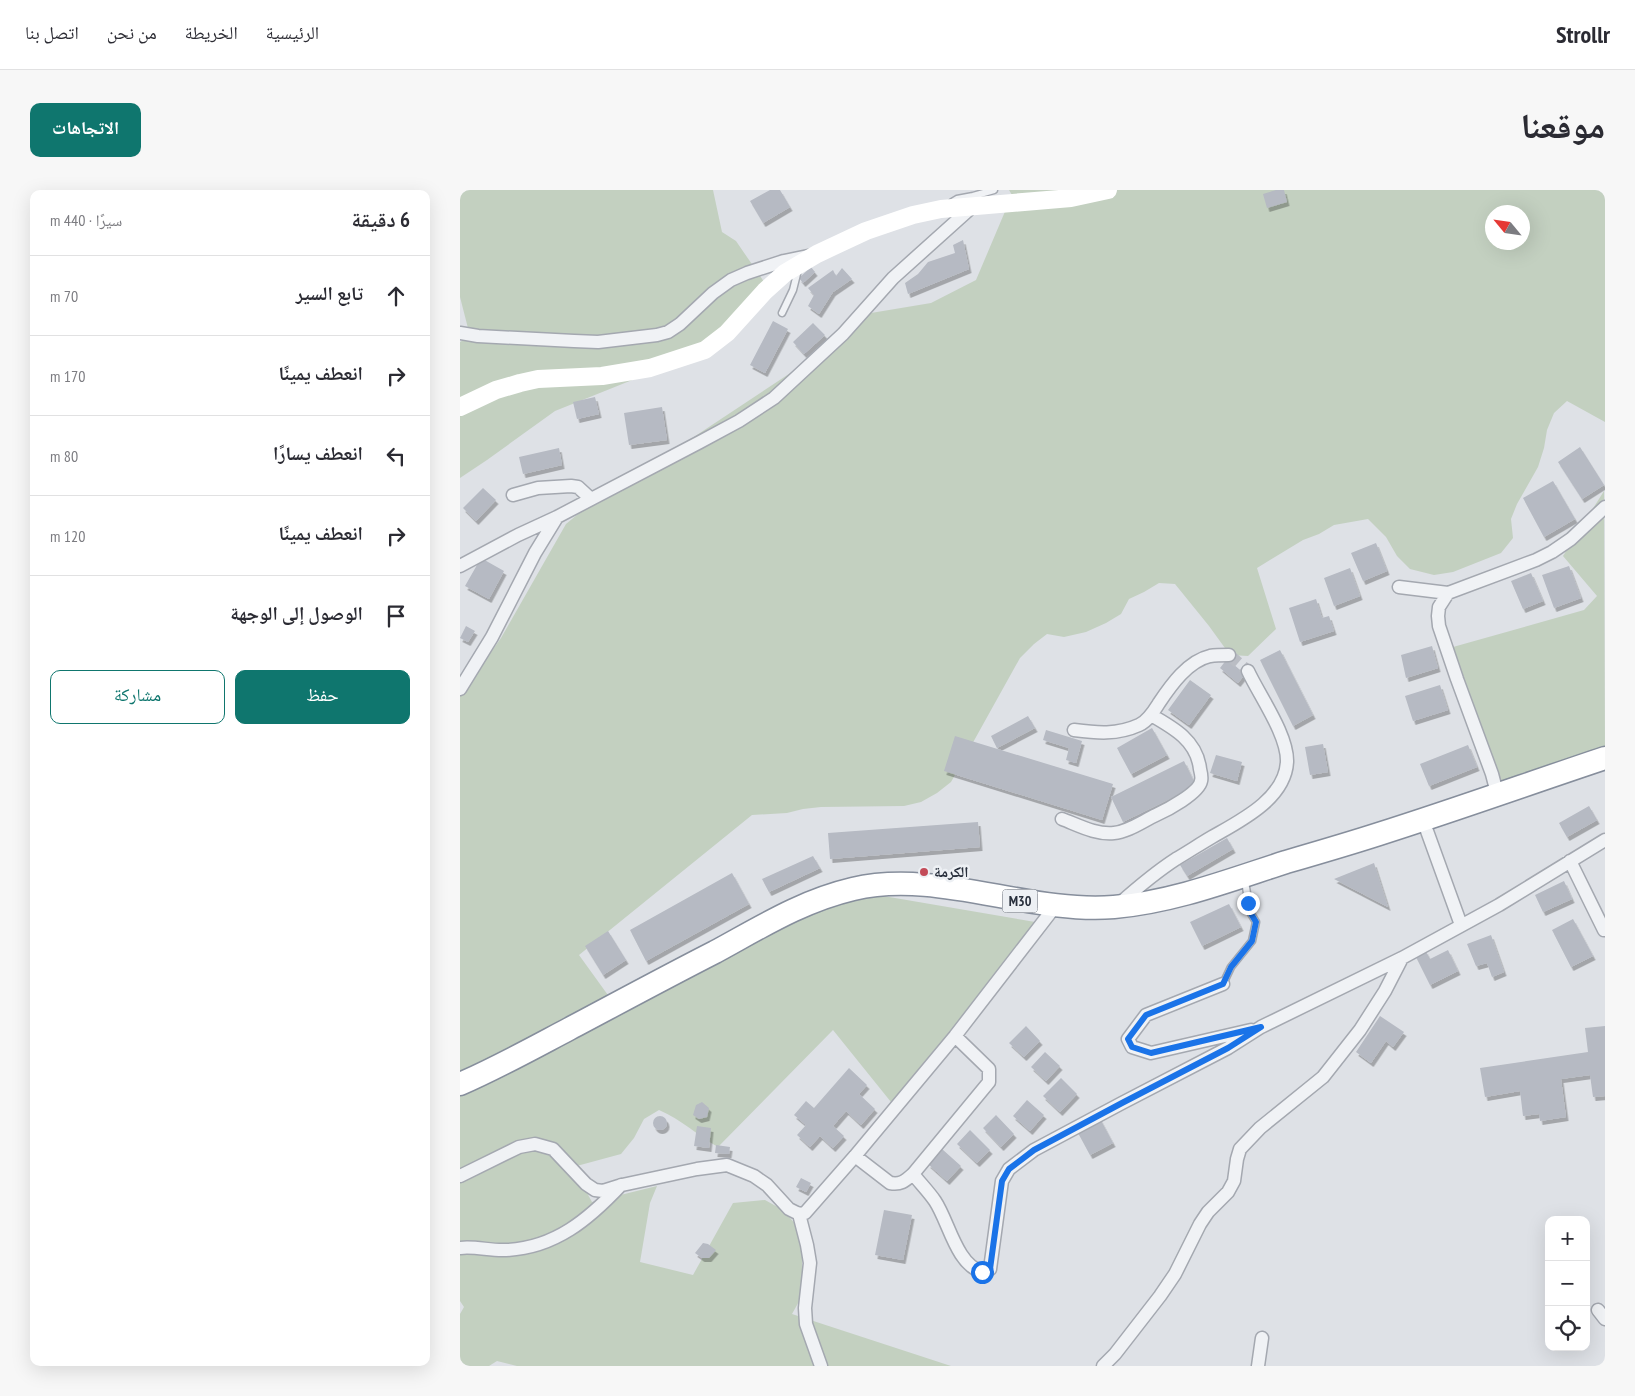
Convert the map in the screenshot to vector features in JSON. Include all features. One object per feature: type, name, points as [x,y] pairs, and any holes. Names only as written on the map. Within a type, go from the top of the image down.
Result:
[{"type":"highway","name":"M30","points":[[460,1084],[486,1073],[775,918],[800,906],[856,888],[902,884],[935,887],[1018,900],[1097,908],[1142,904],[1184,894],[1379,834],[1605,758]]},
{"type":"highway","name":"M30","points":[[460,1096],[523,1067],[770,934],[818,911],[870,898],[908,895],[956,898],[1050,913],[1112,917],[1141,916],[1186,906],[1427,831],[1605,770]]},
{"type":"main road","points":[[460,407],[496,390],[520,383],[558,377],[602,376],[650,368],[705,350],[727,333],[785,273],[816,254],[866,231],[941,209],[1071,198],[1108,190]]},
{"type":"street","points":[[460,566],[518,535],[591,500],[739,421],[774,398],[843,334],[893,278],[972,207]]},
{"type":"street","points":[[460,333],[478,336],[574,342],[598,342],[657,335],[668,332],[680,324],[713,293],[731,280],[784,261],[816,254]]},
{"type":"street","points":[[513,495],[538,488],[571,486],[578,488],[591,500]]},
{"type":"street","points":[[1399,587],[1448,593],[1536,560],[1571,539],[1605,507]]},
{"type":"street","points":[[460,689],[492,636],[556,517]]},
{"type":"street","points":[[1448,593],[1439,607],[1439,626],[1492,774],[1497,794]]},
{"type":"street","points":[[1074,730],[1106,734],[1141,725],[1186,670],[1209,656],[1229,655]]},
{"type":"street","points":[[1115,907],[1174,861],[1210,838],[1242,821],[1275,793],[1284,775],[1287,761],[1284,746],[1272,714],[1248,671]]},
{"type":"street","points":[[1062,819],[1102,833],[1115,833],[1128,829],[1166,810],[1196,790],[1202,781],[1200,764],[1195,750],[1187,739],[1174,728],[1151,715]]},
{"type":"street","points":[[1427,831],[1461,925]]},
{"type":"street","points":[[913,1174],[936,1202],[964,1258],[976,1270],[982,1272],[990,1269],[1002,1181],[1009,1169],[1034,1150],[1228,1048],[1261,1027],[1402,958],[1498,905],[1605,840]]},
{"type":"street","points":[[1570,861],[1605,930]]},
{"type":"street","points":[[460,1176],[519,1147],[535,1144],[553,1149],[586,1184],[596,1190],[603,1191],[622,1184],[727,1165],[754,1176],[767,1186],[789,1209],[799,1214],[806,1213],[956,1036],[1050,913]]},
{"type":"street","points":[[1103,1366],[1115,1354],[1160,1296],[1175,1274],[1200,1224],[1208,1212],[1228,1192],[1234,1181],[1240,1149],[1260,1128],[1323,1076],[1360,1030],[1385,991],[1402,958]]},
{"type":"street","points":[[1223,984],[1146,1015],[1128,1039],[1132,1047],[1151,1053],[1261,1027]]},
{"type":"street","points":[[855,1156],[890,1183],[903,1183],[913,1174],[989,1082],[989,1069],[956,1036]]},
{"type":"street","points":[[460,1248],[524,1249],[547,1242],[564,1234],[609,1198],[622,1184]]},
{"type":"street","points":[[799,1214],[808,1245],[810,1263],[806,1324],[821,1366]]},
{"type":"street","points":[[1258,1366],[1262,1338]]},
{"type":"lane","points":[[949,208],[951,202],[957,199],[994,190]]},
{"type":"lane","points":[[782,313],[793,290],[799,265]]},
{"type":"lane","points":[[1223,984],[1231,967],[1252,941],[1256,922],[1250,912],[1246,887]]},
{"type":"green space","points":[[460,190],[713,190],[722,232],[736,241],[773,295],[697,354],[555,411],[460,478],[460,342],[470,336],[460,297]]},
{"type":"green space","points":[[1009,190],[1605,190],[1605,422],[1567,401],[1554,413],[1547,430],[1538,467],[1517,504],[1511,519],[1513,538],[1501,553],[1453,572],[1434,575],[1410,569],[1397,556],[1386,537],[1368,519],[1334,525],[1319,534],[1303,540],[1257,568],[1276,629],[1248,656],[1230,655],[1175,584],[1159,583],[1129,599],[1121,614],[1086,632],[1064,637],[1047,634],[1020,658],[951,782],[937,793],[921,802],[904,806],[821,807],[787,813],[752,815],[579,955],[618,1009],[854,891],[1041,923],[895,1107],[833,1030],[718,1147],[675,1118],[659,1110],[644,1119],[634,1138],[621,1154],[573,1167],[592,1202],[657,1186],[650,1203],[640,1262],[693,1275],[733,1203],[765,1200],[783,1210],[798,1227],[802,1243],[802,1296],[792,1314],[951,1366],[517,1366],[497,1361],[489,1366],[460,1366],[460,1314],[464,1307],[460,1301],[460,696],[501,638],[566,524],[595,500],[647,468],[816,356],[853,316],[931,303],[976,280],[1012,195]]},
{"type":"green space","points":[[1604,491],[1605,753],[1503,787],[1453,647],[1584,610],[1597,596],[1563,556]]},
{"type":"building","points":[[770,190],[780,190],[790,207],[763,223],[750,201]]},
{"type":"building","points":[[1284,190],[1287,202],[1267,208],[1263,194]]},
{"type":"building","points":[[963,240],[969,269],[908,294],[905,283],[918,274],[928,262],[955,253],[953,245]]},
{"type":"building","points":[[811,267],[815,272],[803,283],[799,278]]},
{"type":"building","points":[[842,268],[852,279],[833,292],[819,314],[808,306],[814,295],[808,288],[833,270],[836,276]]},
{"type":"building","points":[[773,321],[788,329],[765,373],[750,365]]},
{"type":"building","points":[[813,323],[825,335],[804,354],[793,342]]},
{"type":"building","points":[[595,397],[599,414],[577,419],[573,402]]},
{"type":"building","points":[[662,407],[667,440],[629,445],[624,413]]},
{"type":"building","points":[[1580,447],[1604,485],[1582,499],[1558,462]]},
{"type":"building","points":[[559,448],[562,465],[523,474],[519,457]]},
{"type":"building","points":[[1553,481],[1575,519],[1544,537],[1523,498]]},
{"type":"building","points":[[483,488],[496,500],[476,521],[463,508]]},
{"type":"building","points":[[1376,543],[1387,571],[1363,581],[1351,553]]},
{"type":"building","points":[[481,558],[504,571],[489,599],[465,586]]},
{"type":"building","points":[[1569,566],[1581,598],[1554,608],[1542,575]]},
{"type":"building","points":[[1350,568],[1360,596],[1334,606],[1324,578]]},
{"type":"building","points":[[1531,573],[1543,601],[1523,609],[1511,581]]},
{"type":"building","points":[[1316,599],[1322,618],[1329,616],[1334,631],[1300,642],[1289,608]]},
{"type":"building","points":[[466,626],[475,631],[468,642],[460,638]]},
{"type":"building","points":[[1432,646],[1438,668],[1406,678],[1401,655]]},
{"type":"building","points":[[1280,650],[1313,715],[1293,726],[1260,660]]},
{"type":"building","points":[[1227,659],[1245,674],[1238,683],[1220,668]]},
{"type":"building","points":[[1190,680],[1211,695],[1189,725],[1168,710]]},
{"type":"building","points":[[1440,685],[1448,710],[1413,721],[1405,696]]},
{"type":"building","points":[[1028,716],[1035,728],[997,748],[991,736]]},
{"type":"building","points":[[1152,728],[1167,755],[1131,774],[1117,748]]},
{"type":"building","points":[[1046,730],[1082,741],[1076,763],[1066,760],[1069,748],[1043,740]]},
{"type":"building","points":[[955,736],[1113,784],[1102,820],[944,771]]},
{"type":"building","points":[[1323,744],[1328,772],[1310,775],[1305,747]]},
{"type":"building","points":[[1468,745],[1477,767],[1429,786],[1420,764]]},
{"type":"building","points":[[1216,755],[1242,762],[1237,781],[1210,773]]},
{"type":"building","points":[[1184,761],[1196,786],[1123,822],[1111,797]]},
{"type":"building","points":[[1589,806],[1597,820],[1567,837],[1559,823]]},
{"type":"building","points":[[978,822],[980,847],[830,859],[828,833]]},
{"type":"building","points":[[1227,838],[1233,849],[1187,876],[1180,865]]},
{"type":"building","points":[[813,856],[820,868],[769,892],[762,879]]},
{"type":"building","points":[[1374,863],[1388,907],[1334,879]]},
{"type":"building","points":[[732,873],[749,904],[646,961],[630,930]]},
{"type":"building","points":[[1564,881],[1572,899],[1543,912],[1535,895]]},
{"type":"building","points":[[1229,904],[1241,927],[1202,946],[1190,922]]},
{"type":"building","points":[[1573,919],[1593,956],[1571,967],[1552,930]]},
{"type":"building","points":[[608,931],[626,960],[603,975],[585,946]]},
{"type":"building","points":[[1491,935],[1504,972],[1492,977],[1487,963],[1476,966],[1467,944]]},
{"type":"building","points":[[1425,950],[1430,959],[1448,950],[1458,971],[1430,985],[1415,955]]},
{"type":"building","points":[[1380,1016],[1404,1032],[1393,1047],[1386,1041],[1371,1063],[1356,1052]]},
{"type":"building","points":[[1026,1026],[1040,1041],[1024,1057],[1009,1043]]},
{"type":"building","points":[[1605,1026],[1605,1096],[1593,1097],[1590,1075],[1561,1079],[1566,1117],[1540,1121],[1539,1114],[1523,1116],[1520,1091],[1485,1097],[1480,1068],[1588,1052],[1585,1028]]},
{"type":"building","points":[[1045,1052],[1060,1066],[1046,1081],[1031,1067]]},
{"type":"building","points":[[849,1068],[867,1085],[859,1094],[875,1109],[861,1125],[846,1111],[833,1126],[844,1136],[833,1148],[820,1136],[810,1147],[797,1135],[806,1125],[794,1115],[806,1101],[814,1108]]},
{"type":"building","points":[[1061,1078],[1077,1094],[1060,1112],[1043,1096]]},
{"type":"building","points":[[1027,1100],[1044,1115],[1030,1131],[1013,1116]]},
{"type":"building","points":[[702,1102],[709,1108],[707,1117],[699,1119],[693,1115],[696,1105]]},
{"type":"building","points":[[996,1115],[1014,1134],[1001,1147],[983,1128]]},
{"type":"building","points":[[657,1116],[663,1116],[667,1123],[663,1130],[657,1130],[653,1126],[653,1120]]},
{"type":"building","points":[[1099,1117],[1113,1143],[1090,1155],[1076,1129]]},
{"type":"building","points":[[697,1126],[711,1128],[709,1148],[694,1146]]},
{"type":"building","points":[[970,1130],[990,1150],[977,1163],[957,1144]]},
{"type":"building","points":[[716,1145],[730,1147],[729,1154],[715,1153]]},
{"type":"building","points":[[942,1149],[961,1166],[947,1181],[928,1164]]},
{"type":"building","points":[[801,1178],[811,1183],[806,1192],[796,1187]]},
{"type":"building","points":[[884,1210],[912,1215],[903,1260],[875,1255]]},
{"type":"building","points":[[703,1243],[716,1250],[709,1258],[702,1258],[695,1253]]},
{"type":"tunnel","points":[[1229,655],[1248,671]]},
{"type":"place","name":"الكرمة","points":[[924,872]]},
{"type":"route","points":[[982,1272],[990,1269],[1002,1181],[1009,1169],[1034,1150],[1228,1048],[1261,1027],[1151,1053],[1132,1047],[1128,1039],[1146,1015],[1223,984],[1231,967],[1252,941],[1256,922],[1250,912],[1248,903]]}]
